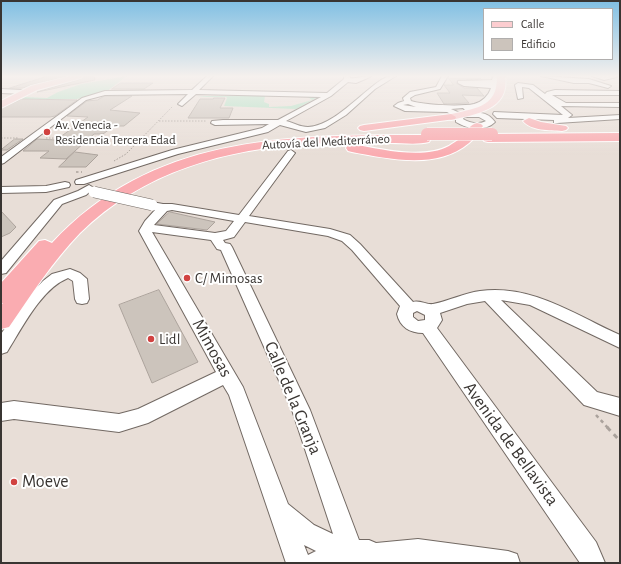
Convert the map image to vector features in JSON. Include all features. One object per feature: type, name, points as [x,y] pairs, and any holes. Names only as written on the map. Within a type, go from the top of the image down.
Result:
[{"type":"highway","name":"Autovía del Mediterráneo","points":[[1,320],[58,247],[74,230],[100,207],[134,186],[190,161],[251,146],[312,140],[426,136],[472,117],[620,132]]},
{"type":"highway","name":"Autovía del Mediterráneo","points":[[472,117],[620,138]]},
{"type":"highway","points":[[251,146],[310,144],[345,147],[392,156],[427,156],[446,151],[460,145],[472,117],[271,138]]},
{"type":"highway","points":[[524,121],[551,127],[620,132]]},
{"type":"highway","name":"Autovía del Mediterráneo","points":[[1,296],[53,236],[81,211],[113,189],[147,172],[182,158],[217,148],[271,138],[341,135],[426,136]]},
{"type":"main road","points":[[472,117],[493,102]]},
{"type":"main road","points":[[472,117],[498,102]]},
{"type":"street","points":[[1,161],[79,102]]},
{"type":"street","points":[[1,270],[60,194],[84,189],[97,176],[175,152],[258,132],[281,122],[316,102]]},
{"type":"street","points":[[215,123],[281,122],[302,129],[318,127],[342,115],[355,102]]},
{"type":"street","points":[[406,102],[402,103],[398,107],[405,109],[443,109],[472,117],[524,121],[620,117]]},
{"type":"street","points":[[409,102],[422,106],[444,107],[472,117]]},
{"type":"street","points":[[472,117],[485,102]]},
{"type":"street","points":[[497,114],[506,118],[552,118],[567,116],[568,114],[553,102]]},
{"type":"street","points":[[560,102],[565,105],[620,105]]},
{"type":"street","points":[[444,107],[472,117]]},
{"type":"street","points":[[146,228],[224,238],[242,218],[290,153]]},
{"type":"street","points":[[1,190],[46,189],[60,194],[84,189],[156,206],[172,207],[330,233],[346,238],[356,247],[409,307]]},
{"type":"street","points":[[146,228],[160,214],[156,206]]},
{"type":"street","name":"Mimosas","points":[[146,228],[145,231],[237,393],[298,563]]},
{"type":"street","name":"Calle de la Granja","points":[[224,238],[301,410],[347,539],[363,557]]},
{"type":"street","points":[[1,347],[41,291],[56,278],[66,274],[74,275],[80,278],[82,299]]},
{"type":"street","points":[[428,319],[417,306],[409,307],[404,312],[404,316],[408,322],[417,327],[428,319],[481,296],[489,295],[525,298],[544,304],[620,342]]},
{"type":"street","points":[[489,295],[498,306],[591,399],[620,407]]},
{"type":"street","name":"Avenida de Bellavista","points":[[428,319],[582,544],[593,563]]},
{"type":"street","points":[[1,412],[14,410],[119,423],[141,417],[227,375]]},
{"type":"street","points":[[279,511],[318,540],[363,557]]},
{"type":"street","points":[[317,563],[418,552],[508,563]]},
{"type":"path","points":[[114,161],[126,154],[158,121],[179,102]]},
{"type":"path","points":[[158,121],[215,123]]},
{"type":"path","points":[[1,138],[141,139]]},
{"type":"green space","points":[[225,102],[265,102],[269,104],[269,107],[291,106],[308,102],[296,109],[224,106]]},
{"type":"building","points":[[15,102],[74,102],[55,116],[50,117],[1,117],[1,109]]},
{"type":"building","points":[[85,102],[122,102],[110,110],[140,113],[124,126],[114,126],[103,134],[94,134],[66,159],[40,158],[49,151],[23,151],[37,139],[56,140],[88,117],[67,116]]},
{"type":"building","points":[[198,102],[223,102],[220,108],[233,108],[229,118],[188,118]]},
{"type":"building","points":[[443,102],[469,103],[444,104]]},
{"type":"building","points":[[15,139],[23,139],[7,150],[1,150]]},
{"type":"building","points":[[75,152],[98,155],[86,167],[59,167]]},
{"type":"building","points":[[1,211],[16,227],[10,233],[1,237]]},
{"type":"building","points":[[170,212],[215,222],[207,230],[157,224]]},
{"type":"building","points":[[159,290],[198,362],[152,383],[119,305]]},
{"type":"place","name":"Av. Venecia - Residencia Tercera Edad","points":[[47,132]]},
{"type":"place","name":"C/ Mimosas","points":[[187,278]]},
{"type":"place","name":"Lidl","points":[[151,339]]},
{"type":"place","name":"Moeve","points":[[14,482]]}]
